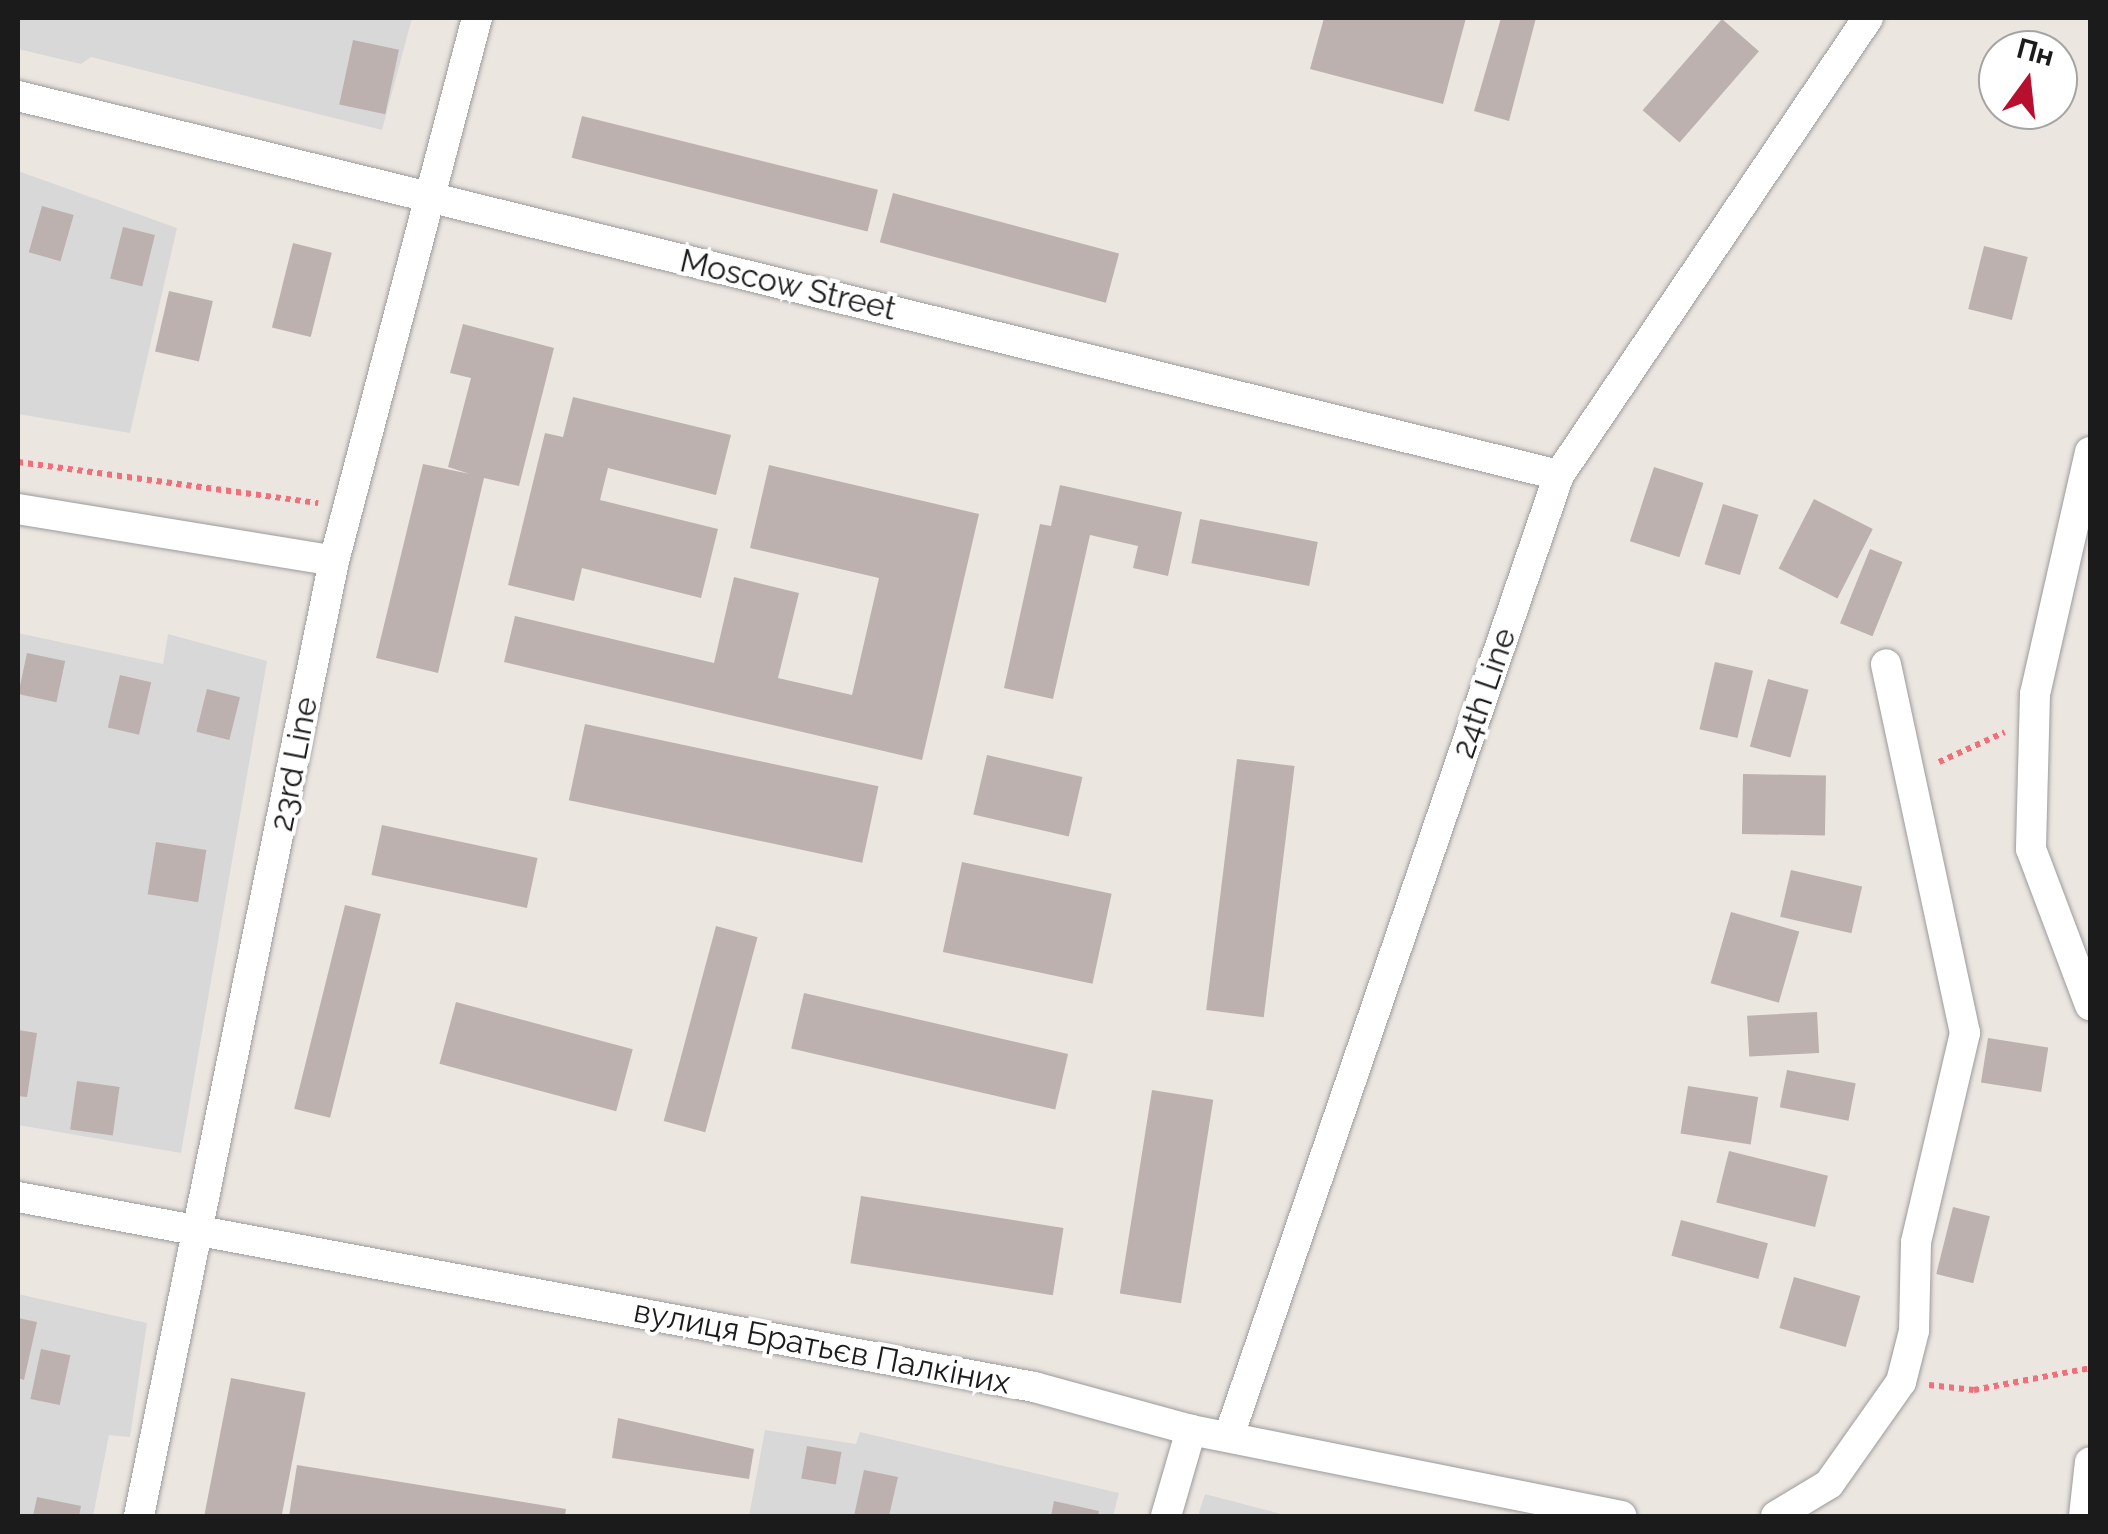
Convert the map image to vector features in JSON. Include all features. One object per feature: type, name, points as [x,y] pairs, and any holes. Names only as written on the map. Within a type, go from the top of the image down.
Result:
[{"type":"street","name":"23rd Line","points":[[139,1516],[201,1229],[334,561],[422,201],[477,18]]},
{"type":"street","name":"24th Line","points":[[1230,1434],[1558,475],[1868,18]]},
{"type":"street","name":"Moscow Street","points":[[18,96],[422,201],[1558,475]]},
{"type":"street","points":[[2090,452],[2035,694],[2032,849],[2090,1005]]},
{"type":"street","points":[[18,510],[334,561]]},
{"type":"street","points":[[1776,1516],[1830,1484],[1900,1382],[1914,1331],[1916,1242],[1964,1033],[1886,664]]},
{"type":"street","name":"вулиця Братьєв Палкіних","points":[[18,1196],[1034,1387],[1190,1430],[1230,1434],[1622,1516]]},
{"type":"street","points":[[1166,1516],[1190,1430]]},
{"type":"street","points":[[2084,1516],[2090,1462]]},
{"type":"path","points":[[18,462],[348,506]]},
{"type":"path","points":[[1900,1382],[1974,1390],[2090,1368]]},
{"type":"shaded area","points":[[18,18],[412,18],[382,130],[91,57],[81,64],[18,49]]},
{"type":"shaded area","points":[[18,171],[177,228],[130,433],[18,414]]},
{"type":"shaded area","points":[[18,633],[163,664],[168,634],[267,661],[181,1153],[18,1125]]},
{"type":"shaded area","points":[[18,1294],[147,1323],[130,1437],[109,1435],[93,1516],[18,1516]]},
{"type":"shaded area","points":[[765,1430],[856,1444],[860,1432],[1119,1493],[1113,1516],[749,1516]]},
{"type":"shaded area","points":[[1205,1494],[1289,1516],[1198,1516]]},
{"type":"building","points":[[1324,18],[1466,18],[1443,104],[1310,69]]},
{"type":"building","points":[[1501,18],[1536,18],[1509,121],[1474,111]]},
{"type":"building","points":[[1722,19],[1759,51],[1680,142],[1643,110]]},
{"type":"building","points":[[353,40],[399,50],[385,114],[339,105]]},
{"type":"building","points":[[582,116],[878,190],[868,232],[572,158]]},
{"type":"building","points":[[893,193],[1119,254],[1106,303],[880,242]]},
{"type":"building","points":[[42,206],[74,215],[60,261],[29,252]]},
{"type":"building","points":[[123,227],[155,235],[142,286],[110,278]]},
{"type":"building","points":[[293,243],[332,253],[311,337],[272,327]]},
{"type":"building","points":[[1984,246],[2028,257],[2012,320],[1968,309]]},
{"type":"building","points":[[169,291],[213,301],[199,362],[155,351]]},
{"type":"building","points":[[463,324],[554,348],[519,486],[484,478],[438,673],[376,658],[423,464],[470,474],[448,467],[471,378],[450,373]]},
{"type":"building","points":[[573,397],[731,435],[716,495],[608,468],[600,500],[718,529],[701,598],[582,568],[574,601],[508,585],[545,433],[563,437]]},
{"type":"building","points":[[769,465],[979,514],[922,760],[504,662],[515,616],[714,663],[734,577],[799,593],[778,678],[852,695],[879,578],[750,548]]},
{"type":"building","points":[[1654,467],[1703,483],[1679,557],[1630,541]]},
{"type":"building","points":[[1060,485],[1182,512],[1168,576],[1133,568],[1138,546],[1090,535],[1053,699],[1004,688],[1040,524],[1051,526]]},
{"type":"building","points":[[1814,499],[1873,529],[1837,598],[1779,568]]},
{"type":"building","points":[[1723,504],[1758,515],[1740,575],[1705,564]]},
{"type":"building","points":[[1200,519],[1318,542],[1309,586],[1191,563]]},
{"type":"building","points":[[1870,549],[1902,562],[1872,636],[1840,623]]},
{"type":"building","points":[[27,653],[65,661],[56,702],[18,694]]},
{"type":"building","points":[[1715,662],[1753,671],[1737,738],[1699,729]]},
{"type":"building","points":[[120,675],[151,682],[139,735],[108,728]]},
{"type":"building","points":[[1768,679],[1809,690],[1790,757],[1750,747]]},
{"type":"building","points":[[207,689],[240,697],[229,740],[196,732]]},
{"type":"building","points":[[585,724],[878,786],[862,863],[569,800]]},
{"type":"building","points":[[987,755],[1082,777],[1069,836],[973,814]]},
{"type":"building","points":[[1237,759],[1295,766],[1264,1017],[1206,1010]]},
{"type":"building","points":[[1743,774],[1826,775],[1825,835],[1742,834]]},
{"type":"building","points":[[382,825],[538,858],[527,908],[371,875]]},
{"type":"building","points":[[156,842],[206,850],[198,902],[148,894]]},
{"type":"building","points":[[962,862],[1112,894],[1093,984],[943,952]]},
{"type":"building","points":[[1791,870],[1862,886],[1851,933],[1780,917]]},
{"type":"building","points":[[345,905],[381,914],[330,1118],[294,1109]]},
{"type":"building","points":[[1731,912],[1799,932],[1779,1003],[1711,983]]},
{"type":"building","points":[[716,926],[758,937],[705,1132],[664,1121]]},
{"type":"building","points":[[804,993],[1068,1054],[1055,1110],[791,1049]]},
{"type":"building","points":[[456,1002],[633,1049],[616,1111],[439,1064]]},
{"type":"building","points":[[1817,1012],[1819,1053],[1749,1057],[1747,1016]]},
{"type":"building","points":[[18,1030],[37,1033],[27,1097],[18,1096]]},
{"type":"building","points":[[1988,1038],[2048,1048],[2041,1092],[1981,1082]]},
{"type":"building","points":[[1787,1070],[1856,1083],[1848,1121],[1780,1107]]},
{"type":"building","points":[[77,1081],[120,1087],[113,1136],[70,1130]]},
{"type":"building","points":[[1688,1086],[1758,1097],[1751,1145],[1680,1133]]},
{"type":"building","points":[[1152,1090],[1213,1100],[1181,1303],[1120,1293]]},
{"type":"building","points":[[1729,1151],[1828,1176],[1815,1227],[1716,1202]]},
{"type":"building","points":[[861,1196],[1063,1228],[1053,1295],[850,1263]]},
{"type":"building","points":[[1953,1207],[1990,1216],[1973,1283],[1936,1274]]},
{"type":"building","points":[[1681,1220],[1768,1243],[1758,1279],[1671,1256]]},
{"type":"building","points":[[1794,1277],[1860,1296],[1846,1347],[1779,1328]]},
{"type":"building","points":[[18,1318],[37,1322],[24,1380],[18,1378]]},
{"type":"building","points":[[41,1349],[70,1355],[60,1405],[30,1399]]},
{"type":"building","points":[[231,1378],[306,1393],[282,1516],[204,1516]]},
{"type":"building","points":[[618,1418],[754,1449],[749,1479],[612,1458]]},
{"type":"building","points":[[807,1446],[841,1452],[836,1485],[801,1478]]},
{"type":"building","points":[[297,1465],[566,1509],[565,1516],[289,1516]]},
{"type":"building","points":[[864,1470],[898,1477],[889,1516],[854,1516]]},
{"type":"building","points":[[37,1497],[81,1506],[79,1516],[33,1516]]},
{"type":"building","points":[[1054,1501],[1099,1511],[1098,1516],[1051,1516]]}]
